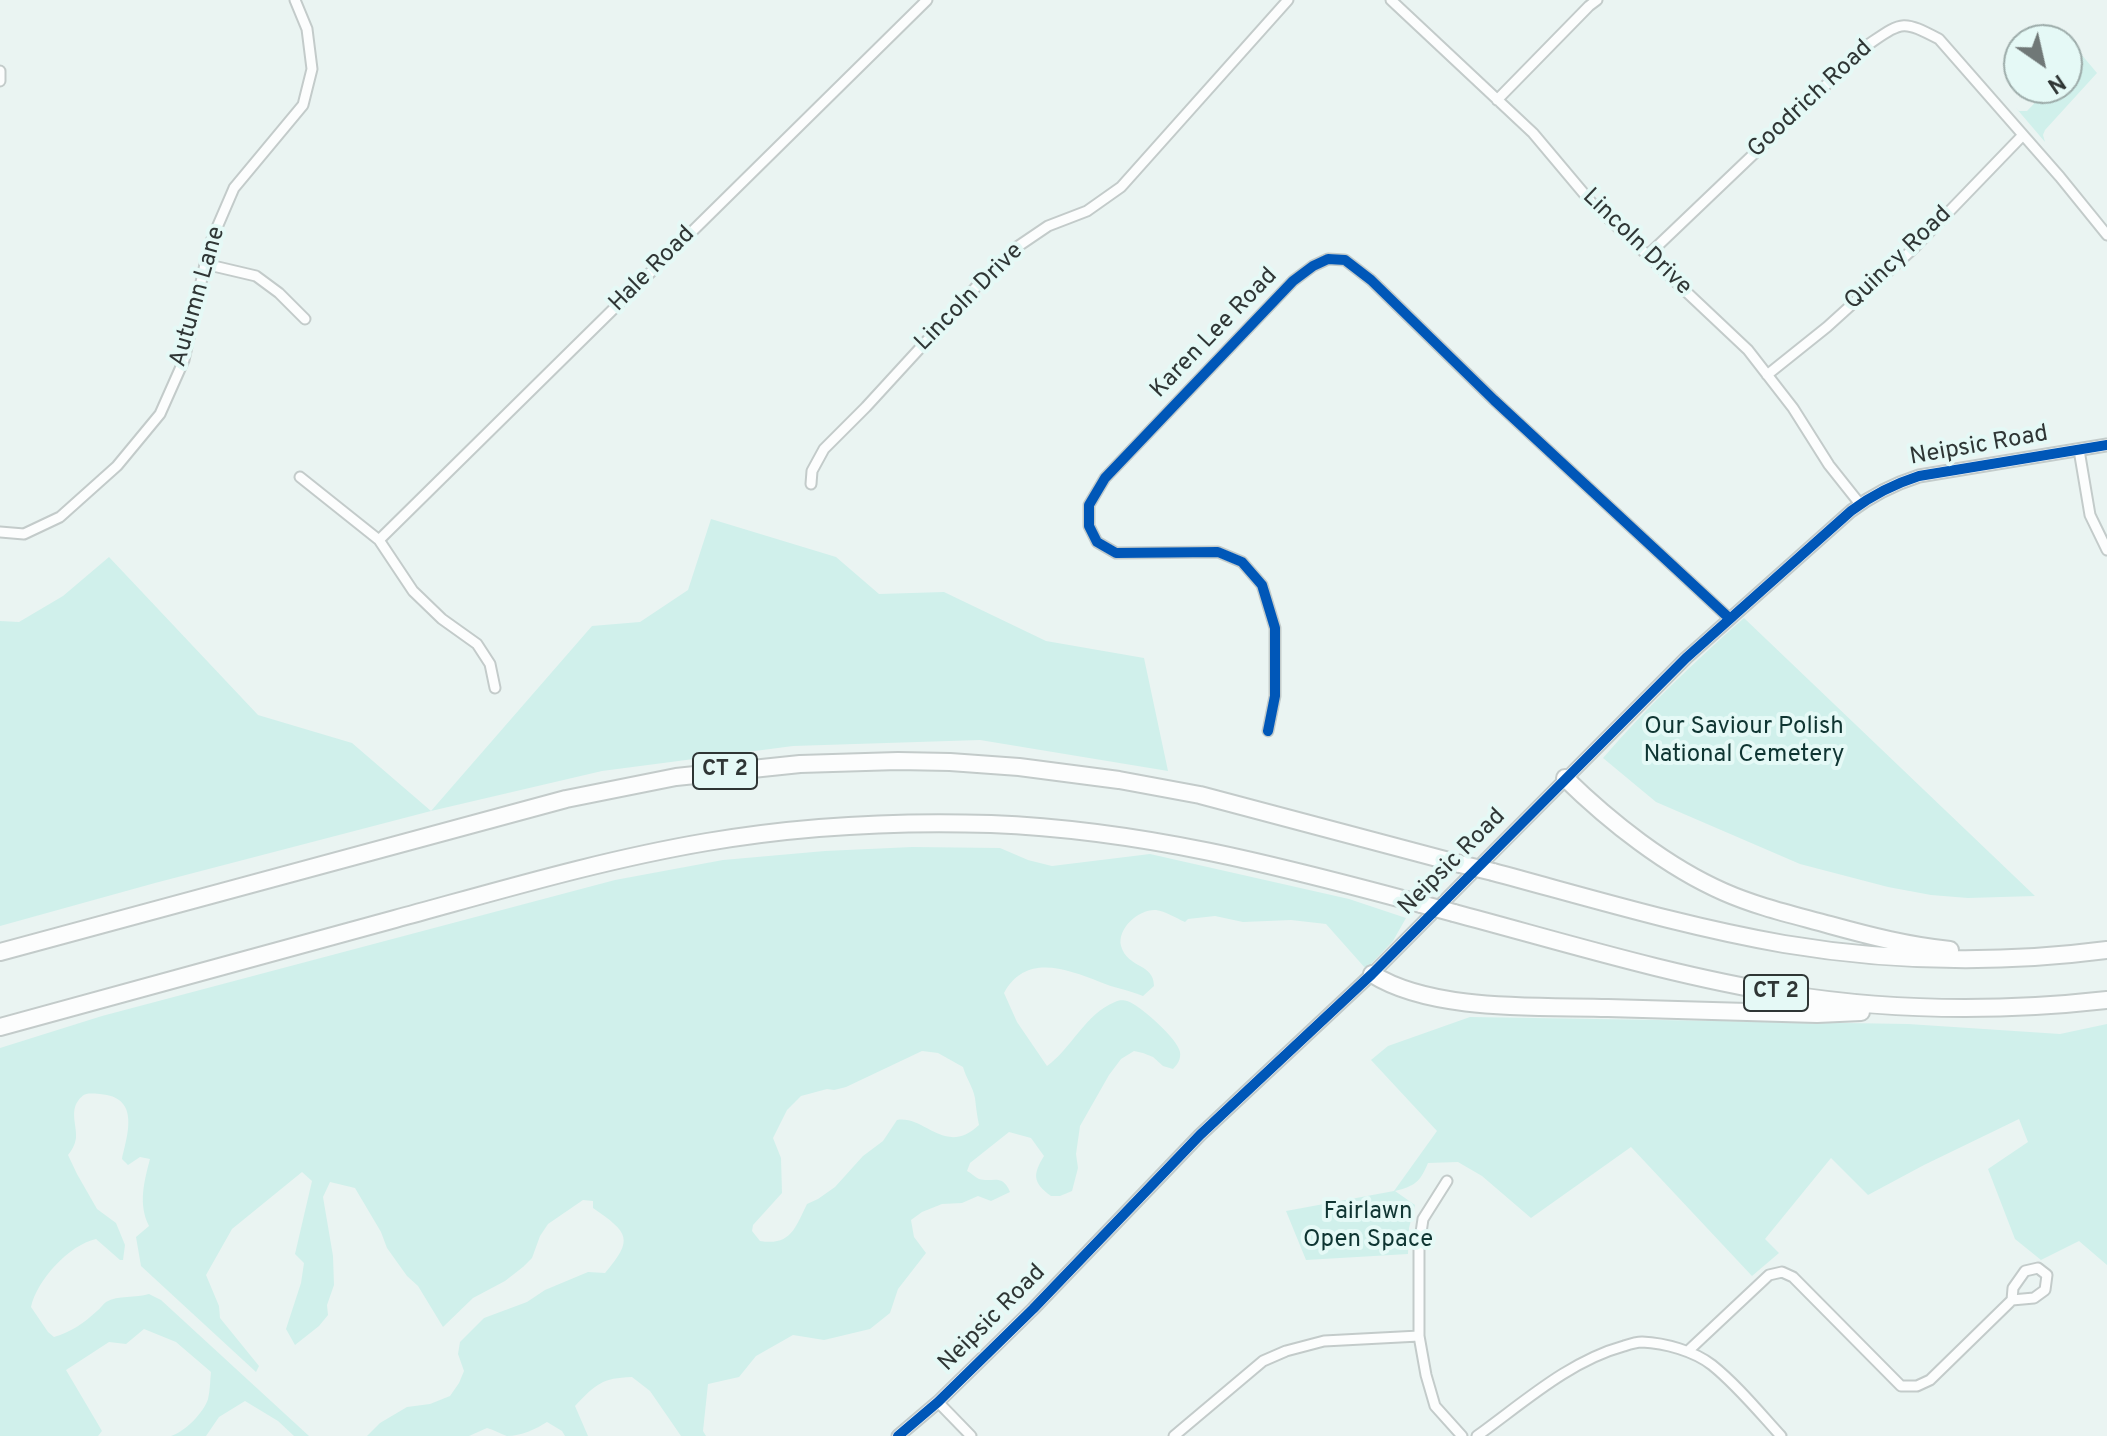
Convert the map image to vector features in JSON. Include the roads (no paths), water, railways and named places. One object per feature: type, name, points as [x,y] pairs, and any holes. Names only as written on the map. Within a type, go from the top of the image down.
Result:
[{"type":"highway","name":"CT 2","points":[[0,952],[566,799],[676,777],[800,764],[873,761],[935,761],[1019,767],[1200,795],[1664,918],[1782,944],[1888,956],[1986,959],[2107,950]]},
{"type":"highway","points":[[1565,778],[1656,853],[1729,894],[1874,937],[1967,952],[1986,959]]},
{"type":"highway","name":"CT 2","points":[[0,1027],[605,863],[705,842],[821,828],[887,824],[1021,826],[1112,834],[1169,843],[1238,857],[1652,966],[1741,986],[1838,1001],[1916,1007],[2002,1008],[2107,1000]]},
{"type":"highway","points":[[1372,974],[1408,991],[1501,1005],[1817,1014],[1916,1007]]},
{"type":"street","name":"Autumn Lane","points":[[0,532],[24,534],[60,517],[117,466],[160,414],[184,360],[209,246],[234,188],[303,105],[312,69],[307,29],[295,0]]},
{"type":"street","name":"Hale Road","points":[[379,540],[927,0]]},
{"type":"street","name":"Lincoln Drive","points":[[811,484],[812,471],[824,449],[977,286],[1017,247],[1048,226],[1087,211],[1121,187],[1288,0]]},
{"type":"street","name":"Lincoln Drive","points":[[1391,0],[1533,133],[1591,202],[1748,350],[1860,504]]},
{"type":"street","points":[[1497,100],[1597,0]]},
{"type":"street","name":"Goodrich Road","points":[[1648,255],[1869,44],[1896,26],[1914,26],[1939,39],[2107,235]]},
{"type":"street","points":[[0,71],[0,81]]},
{"type":"street","name":"Quincy Road","points":[[1767,375],[1827,327],[1912,250],[2023,135]]},
{"type":"street","name":"Karen Lee Road","points":[[1268,731],[1275,696],[1275,628],[1262,585],[1242,562],[1218,552],[1116,553],[1097,542],[1089,526],[1089,505],[1105,478],[1293,281],[1328,259],[1345,260],[1371,280],[1505,411],[1729,618]]},
{"type":"street","points":[[205,264],[256,276],[305,319]]},
{"type":"street","name":"Neipsic Road","points":[[898,1436],[938,1402],[1033,1309],[1200,1135],[1372,974],[1686,658],[1860,504],[1900,482],[1919,476],[2107,445]]},
{"type":"street","points":[[2079,450],[2090,515],[2107,550]]},
{"type":"street","points":[[300,477],[379,540],[413,591],[442,619],[477,644],[490,664],[495,688]]},
{"type":"street","points":[[1447,1181],[1423,1219],[1419,1246],[1419,1336],[1435,1406],[1462,1436]]},
{"type":"street","points":[[1688,1351],[1769,1275],[1782,1272],[1793,1277],[1901,1386],[1917,1386],[1930,1380],[2012,1300]]},
{"type":"street","points":[[1174,1436],[1263,1361],[1286,1351],[1324,1341],[1419,1336]]},
{"type":"street","points":[[1477,1436],[1585,1362],[1612,1349],[1640,1341],[1688,1351],[1712,1365],[1781,1436]]},
{"type":"street","points":[[938,1402],[971,1436]]},
{"type":"park label","name":"Our Saviour Polish National Cemetery","points":[[1744,742]]},
{"type":"park label","name":"Fairlawn Open Space","points":[[1368,1227]]}]
